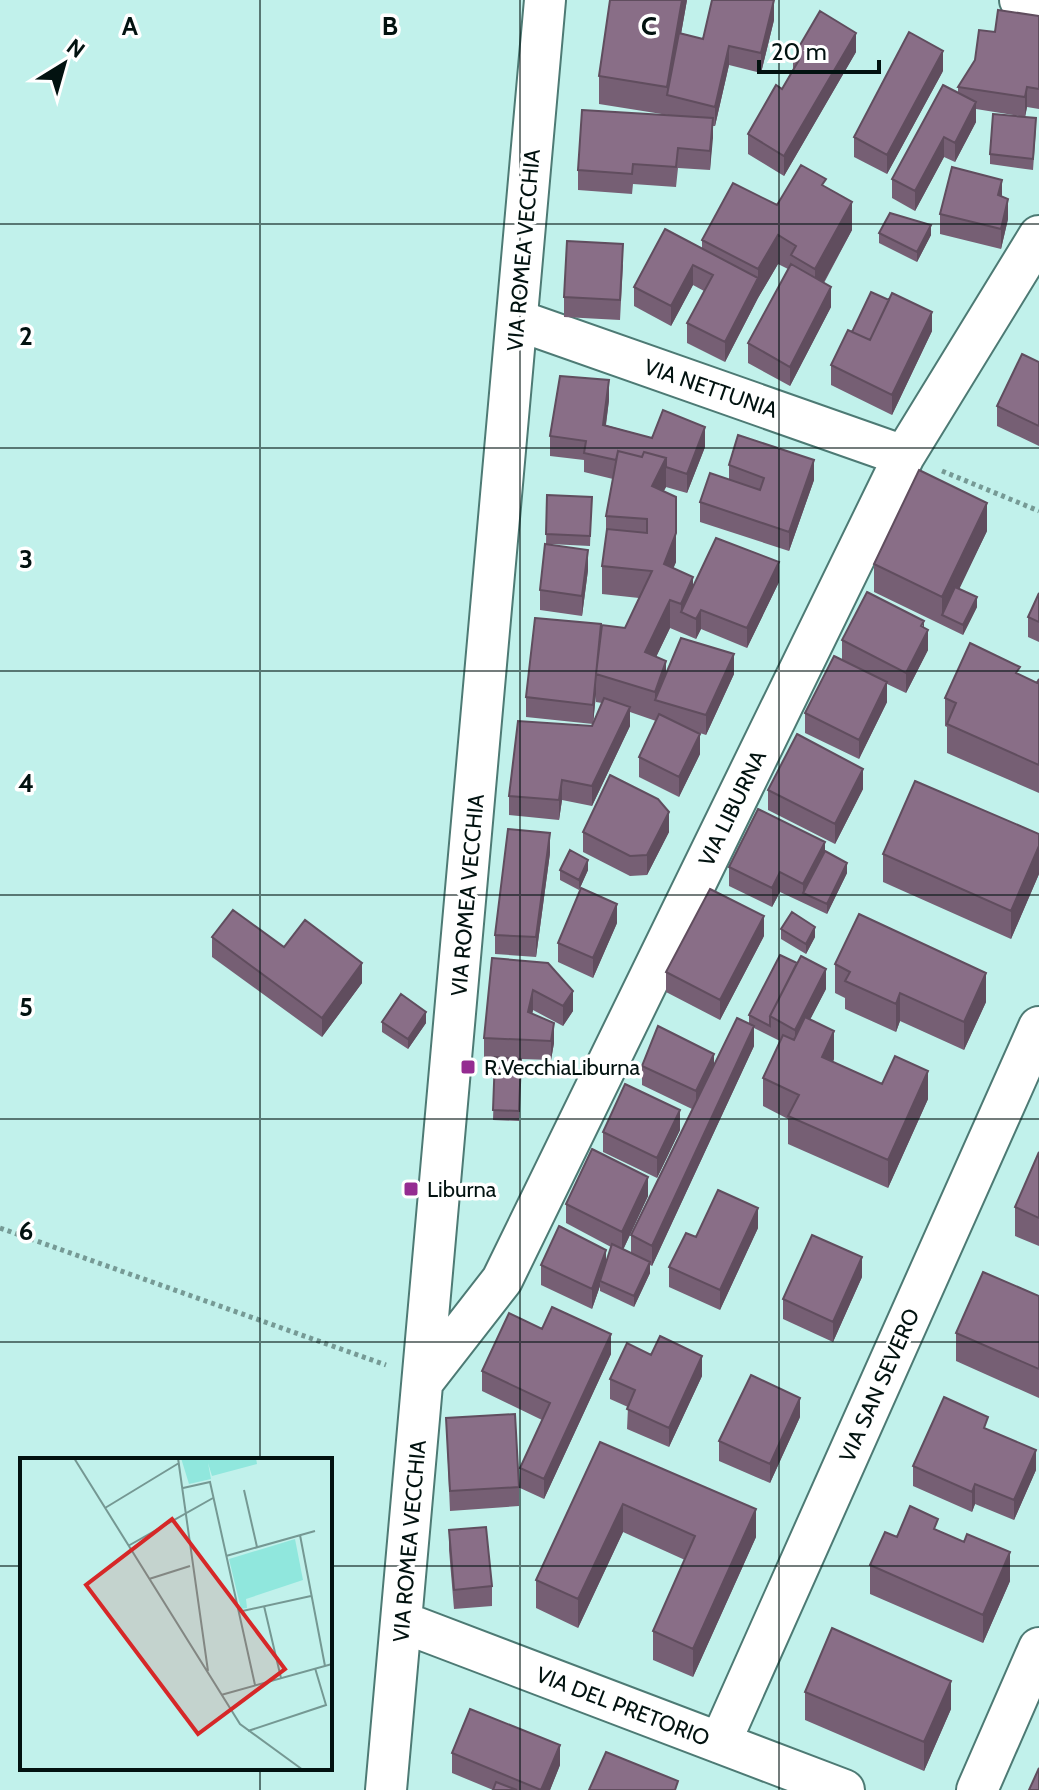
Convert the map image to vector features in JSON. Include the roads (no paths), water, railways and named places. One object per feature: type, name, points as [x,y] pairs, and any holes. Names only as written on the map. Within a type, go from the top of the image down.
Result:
[{"type":"street","name":"VIA ROMEA VECCHIA","points":[[386,1790],[425,1379],[545,0]]},
{"type":"street","points":[[1020,0],[1039,2]]},
{"type":"street","name":"VIA LIBURNA","points":[[425,1379],[502,1280],[904,456],[1039,236]]},
{"type":"street","name":"VIA NETTUNIA","points":[[517,320],[904,456]]},
{"type":"street","name":"VIA SAN SEVERO","points":[[720,1743],[1025,1095],[1039,1027]]},
{"type":"street","name":"VIA DEL PRETORIO","points":[[402,1622],[844,1790]]},
{"type":"street","points":[[977,1790],[1039,1648]]},
{"type":"place","name":"R.VecchiaLiburna","points":[[468,1067]]},
{"type":"place","name":"Liburna","points":[[411,1189]]}]
